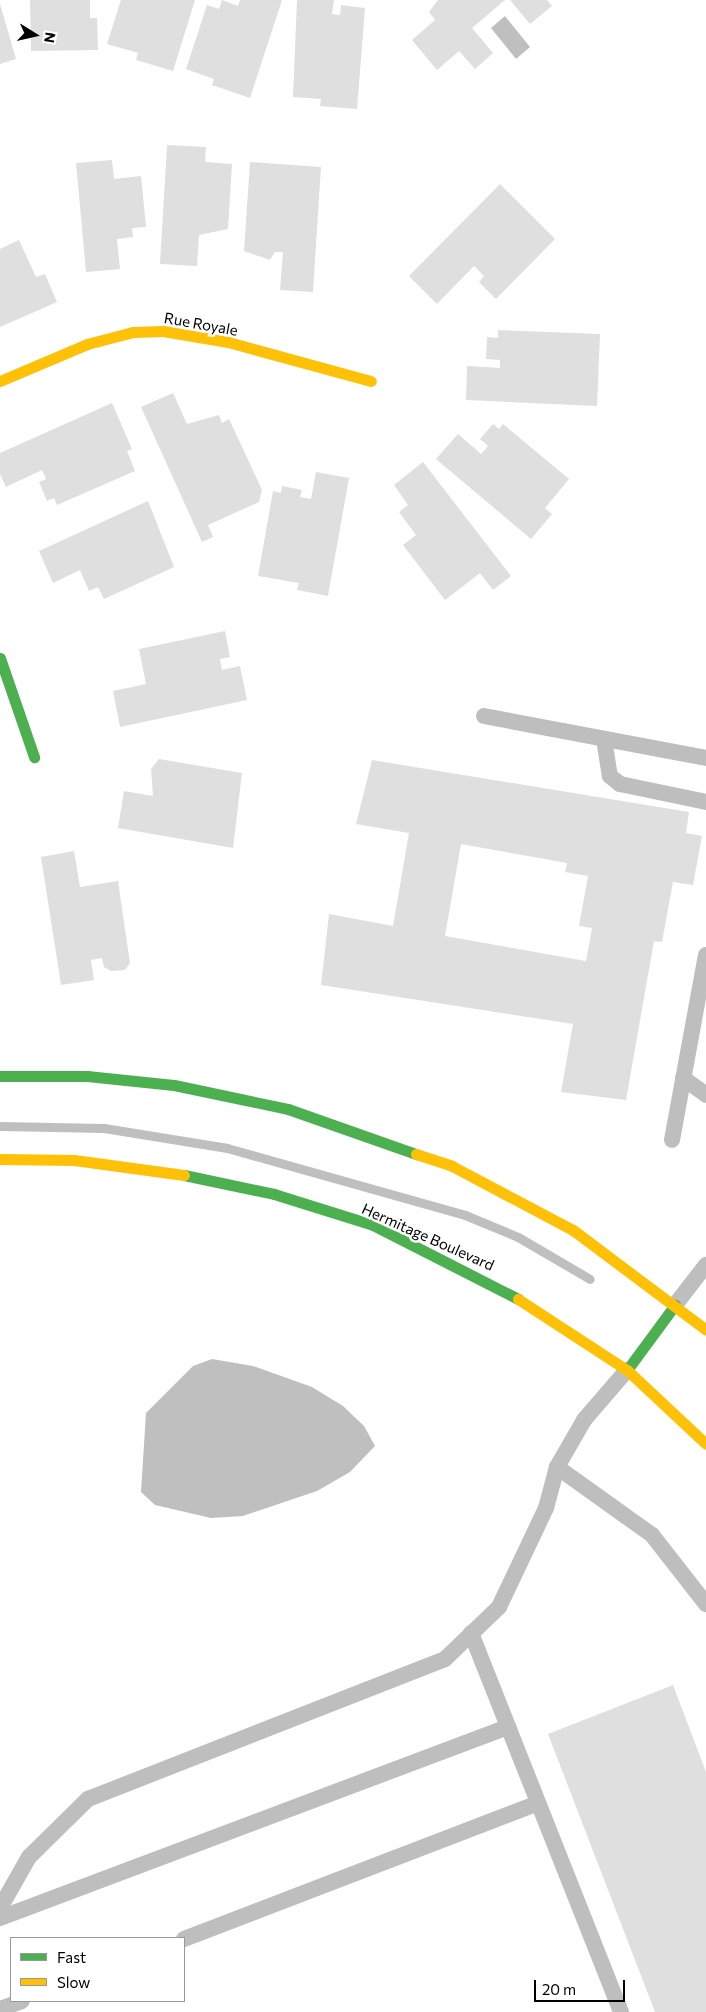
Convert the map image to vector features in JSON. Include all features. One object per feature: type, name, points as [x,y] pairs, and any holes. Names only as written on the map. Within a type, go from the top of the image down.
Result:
[{"type":"street","name":"Rue Royale","points":[[0,381],[87,344],[133,332],[163,331],[228,342],[371,381]]},
{"type":"street","points":[[0,658],[34,757]]},
{"type":"street","points":[[0,1076],[86,1076],[164,1084],[288,1108],[452,1166],[573,1230],[706,1330]]},
{"type":"street","name":"Hermitage Boulevard","points":[[0,1159],[74,1160],[153,1169],[274,1194],[373,1225],[497,1285],[627,1370],[706,1444]]},
{"type":"street","points":[[627,1370],[675,1305]]},
{"type":"lane","points":[[484,716],[706,758]]},
{"type":"lane","points":[[604,739],[610,776],[620,784],[706,802]]},
{"type":"lane","points":[[672,1140],[706,955]]},
{"type":"lane","points":[[683,1078],[706,1095]]},
{"type":"lane","points":[[675,1305],[706,1266]]},
{"type":"lane","points":[[0,1908],[30,1857],[88,1799],[445,1659],[499,1607],[546,1508],[557,1467],[584,1420],[627,1370]]},
{"type":"lane","points":[[557,1467],[652,1535],[706,1604]]},
{"type":"lane","points":[[471,1633],[621,2012]]},
{"type":"lane","points":[[0,1918],[508,1727]]},
{"type":"lane","points":[[185,1939],[538,1803]]},
{"type":"lane","points":[[0,2009],[19,2002]]},
{"type":"shaded area","points":[[505,16],[530,47],[516,59],[491,28]]},
{"type":"shaded area","points":[[212,1359],[253,1366],[312,1387],[343,1406],[364,1426],[375,1446],[350,1472],[317,1491],[243,1516],[211,1518],[155,1505],[141,1492],[146,1413],[193,1366]]},
{"type":"building","points":[[30,0],[90,0],[90,18],[97,18],[98,50],[31,51]]},
{"type":"building","points":[[121,0],[195,0],[173,71],[136,60],[138,53],[107,44]]},
{"type":"building","points":[[222,0],[238,6],[240,0],[282,0],[250,98],[212,85],[214,79],[186,69],[207,5],[219,9]]},
{"type":"building","points":[[297,0],[334,0],[332,14],[340,15],[341,5],[365,8],[357,109],[320,106],[321,99],[293,97]]},
{"type":"building","points":[[438,0],[505,0],[472,28],[493,53],[475,69],[459,51],[437,70],[412,40],[435,20],[429,12]]},
{"type":"building","points":[[510,0],[547,0],[552,6],[530,24]]},
{"type":"building","points":[[0,4],[16,59],[0,64]]},
{"type":"building","points":[[167,145],[206,147],[205,162],[232,164],[228,229],[199,235],[197,266],[160,264]]},
{"type":"building","points":[[112,160],[114,179],[141,176],[146,227],[132,228],[133,237],[117,239],[120,269],[86,272],[76,163]]},
{"type":"building","points":[[250,162],[321,167],[313,292],[280,290],[283,252],[275,252],[270,260],[244,251]]},
{"type":"building","points":[[500,184],[555,239],[496,299],[479,282],[484,276],[474,266],[437,304],[409,276]]},
{"type":"building","points":[[19,240],[36,277],[45,274],[57,302],[0,327],[0,249]]},
{"type":"building","points":[[498,330],[600,334],[597,406],[466,400],[467,366],[500,368],[500,360],[486,359],[487,337],[498,338]]},
{"type":"building","points":[[173,393],[187,424],[219,415],[222,423],[229,419],[262,490],[259,502],[208,525],[213,537],[202,542],[141,407]]},
{"type":"building","points":[[112,403],[132,449],[127,451],[135,471],[57,505],[54,498],[47,501],[39,482],[46,479],[42,470],[6,487],[0,474],[0,453]]},
{"type":"building","points":[[493,424],[499,429],[503,424],[569,479],[545,508],[552,514],[531,539],[436,459],[458,434],[481,454],[488,446],[480,439]]},
{"type":"building","points":[[423,462],[511,576],[493,590],[480,573],[445,600],[403,545],[416,535],[399,512],[408,505],[394,485]]},
{"type":"building","points":[[316,472],[349,478],[328,596],[297,590],[299,583],[258,576],[273,491],[281,493],[282,486],[302,490],[300,497],[311,499]]},
{"type":"building","points":[[148,501],[174,567],[104,599],[98,587],[89,591],[80,570],[53,583],[39,551]]},
{"type":"building","points":[[225,631],[230,657],[220,659],[222,670],[240,666],[247,700],[120,727],[113,691],[146,684],[139,649]]},
{"type":"building","points":[[159,759],[242,773],[233,848],[118,828],[124,791],[153,796],[151,769]]},
{"type":"building","points":[[372,760],[689,812],[686,833],[702,836],[693,885],[673,882],[662,942],[654,941],[626,1100],[561,1092],[573,1024],[321,985],[329,914],[393,926],[409,833],[356,824]],"holes":[[[461,844],[567,863],[565,872],[588,876],[579,926],[592,928],[586,961],[445,936]]]},
{"type":"building","points":[[74,851],[80,887],[118,881],[130,963],[125,970],[111,971],[104,967],[102,958],[91,960],[94,980],[61,985],[41,857]]},
{"type":"building","points":[[673,1685],[706,1772],[706,2012],[655,2012],[548,1734]]},
{"type":"waterway","points":[[0,1126],[104,1128],[227,1148],[465,1215],[518,1237],[590,1279]]},
{"type":"traffic: fast","points":[[0,658],[34,757]]},
{"type":"traffic: fast","points":[[0,1076],[87,1076],[174,1085],[288,1109],[416,1154]]},
{"type":"traffic: fast","points":[[184,1175],[274,1194],[373,1225],[518,1299]]},
{"type":"traffic: fast","points":[[627,1370],[675,1305]]},
{"type":"traffic: slow","points":[[0,381],[87,344],[133,332],[163,331],[228,342],[371,381]]},
{"type":"traffic: slow","points":[[416,1154],[452,1166],[573,1230],[706,1330]]},
{"type":"traffic: slow","points":[[0,1159],[74,1160],[184,1175]]},
{"type":"traffic: slow","points":[[518,1299],[627,1370],[706,1444]]}]
